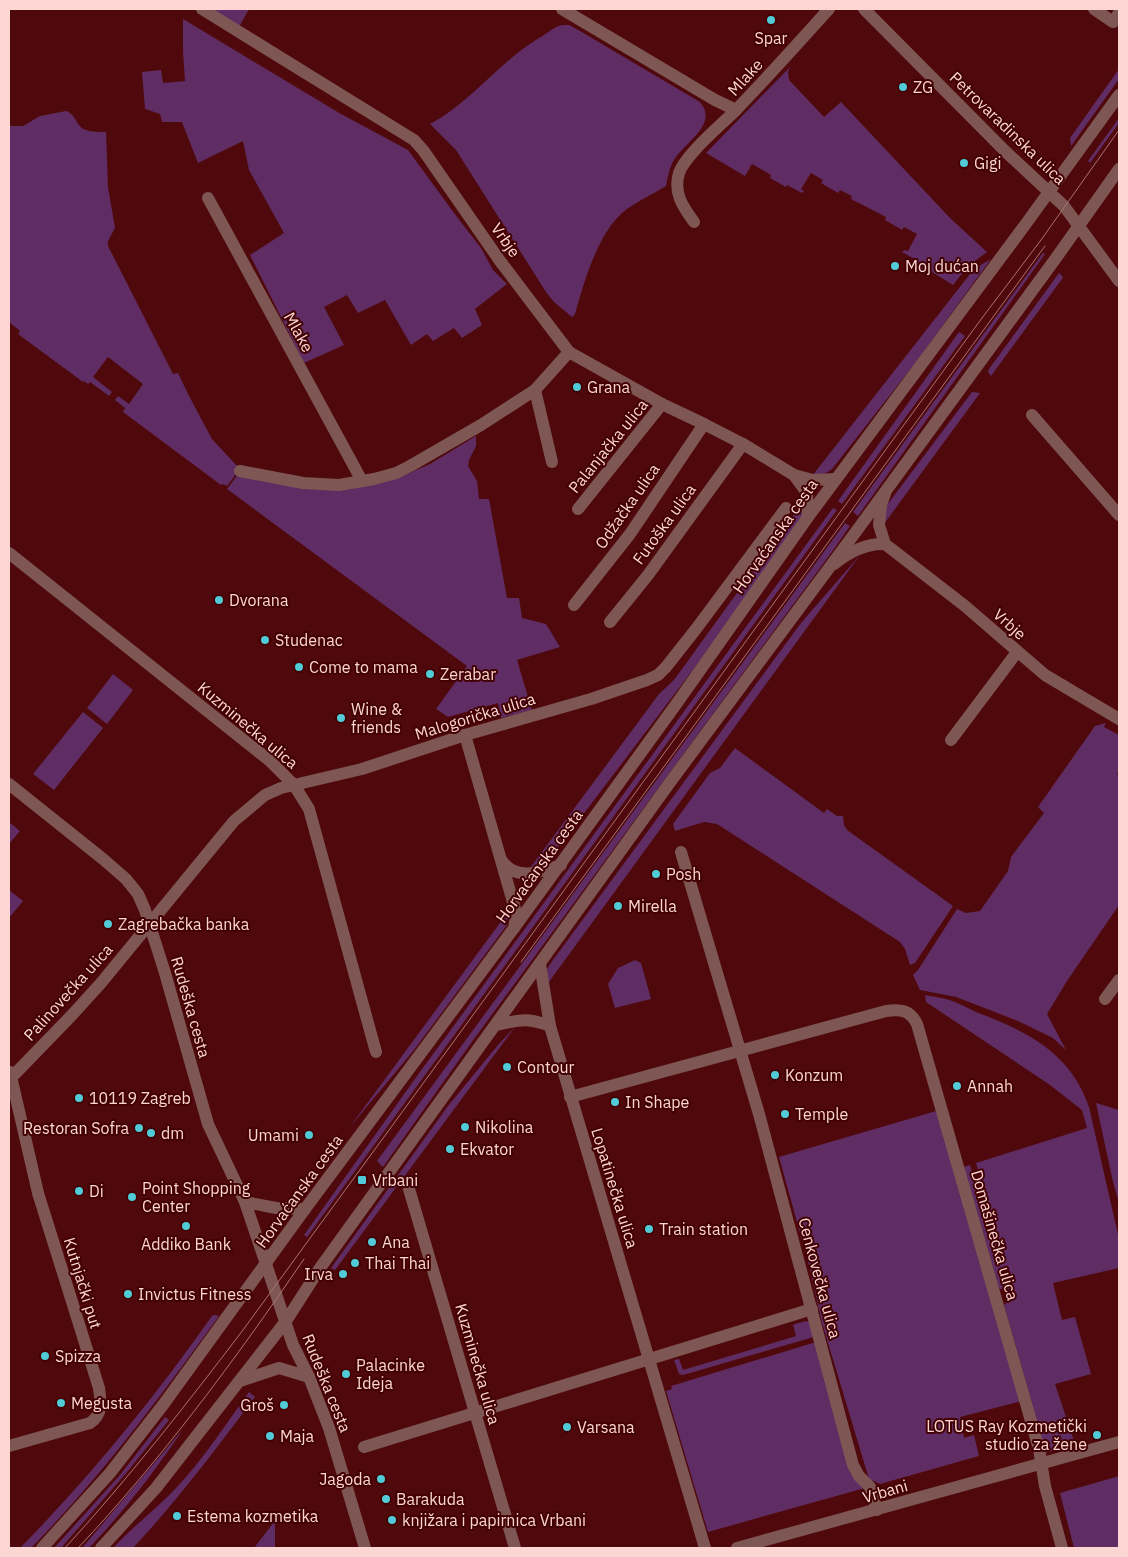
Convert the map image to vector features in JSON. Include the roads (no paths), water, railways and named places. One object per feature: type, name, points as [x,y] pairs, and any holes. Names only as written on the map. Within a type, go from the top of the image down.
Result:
[{"type":"street","name":"Vrbje","points":[[202,9],[414,140],[569,352],[662,404],[743,444],[794,475],[813,480],[836,479]]},
{"type":"street","points":[[562,9],[715,100],[736,110]]},
{"type":"street","name":"Mlake","points":[[694,222],[682,204],[678,192],[678,179],[683,165],[829,9]]},
{"type":"street","name":"Petrovaradinska ulica","points":[[864,9],[1006,152],[1070,212],[1119,281]]},
{"type":"street","points":[[1094,9],[1113,22],[1119,12]]},
{"type":"street","name":"Horvaćanska cesta","points":[[42,1548],[110,1474],[163,1405],[305,1209],[561,865],[808,517],[1050,192],[1119,95]]},
{"type":"street","points":[[100,1548],[156,1488],[286,1321],[320,1268],[671,781],[886,491],[1119,169]]},
{"type":"street","name":"Mlake","points":[[208,198],[362,481]]},
{"type":"street","points":[[240,471],[303,483],[339,485],[396,473],[481,426],[536,390],[569,352]]},
{"type":"street","points":[[536,390],[552,462]]},
{"type":"street","name":"Palanjačka ulica","points":[[578,509],[662,404]]},
{"type":"street","points":[[1032,415],[1119,515]]},
{"type":"street","name":"Odžačka ulica","points":[[574,605],[630,534],[704,424]]},
{"type":"street","name":"Futoška ulica","points":[[610,622],[648,575],[743,444]]},
{"type":"street","name":"Vrbje","points":[[794,475],[807,493],[808,517]]},
{"type":"street","points":[[830,567],[844,556],[872,543],[885,544],[879,525],[881,505],[886,491]]},
{"type":"street","name":"Malogorička ulica","points":[[150,924],[234,821],[265,795],[294,785],[362,769],[465,736],[592,699],[647,680],[658,674],[666,667],[696,629],[786,508]]},
{"type":"street","name":"Vrbje","points":[[885,544],[965,606],[1045,675],[1119,719]]},
{"type":"street","name":"Kuzminečka ulica","points":[[9,555],[270,761],[294,785],[309,809],[376,1052]]},
{"type":"street","points":[[951,740],[1017,652]]},
{"type":"street","points":[[465,736],[515,908],[514,928]]},
{"type":"street","name":"Rudeška cesta","points":[[9,784],[126,879],[138,894],[150,924],[208,1124],[245,1202],[293,1345],[309,1377],[329,1428],[365,1548]]},
{"type":"street","name":"Cenkovečka ulica","points":[[681,852],[740,1050],[853,1465],[859,1476],[870,1487],[877,1510]]},
{"type":"street","points":[[502,861],[507,868],[524,874],[538,873],[561,865]]},
{"type":"street","name":"Palinovečka ulica","points":[[10,1075],[72,1015],[150,924]]},
{"type":"street","name":"Lopatinečka ulica","points":[[540,964],[550,1026],[705,1548]]},
{"type":"street","points":[[1105,999],[1119,980]]},
{"type":"street","name":"Domašinečka ulica","points":[[740,1050],[886,1010],[900,1009],[913,1016],[955,1152],[1039,1450],[1041,1464]]},
{"type":"street","points":[[496,1025],[525,1019],[535,1020],[550,1026]]},
{"type":"street","points":[[570,1096],[740,1050]]},
{"type":"street","name":"Kutnjački put","points":[[9,1446],[90,1423],[95,1420],[102,1407],[98,1388],[38,1193],[10,1075]]},
{"type":"street","name":"Kuzminečka ulica","points":[[409,1189],[515,1548]]},
{"type":"street","points":[[245,1202],[276,1208],[305,1209]]},
{"type":"street","points":[[364,1447],[812,1309]]},
{"type":"street","points":[[240,1381],[279,1368],[309,1377]]},
{"type":"street","name":"Vrbani","points":[[737,1548],[1119,1442]]},
{"type":"street","points":[[1041,1464],[1062,1548]]},
{"type":"tram line","points":[[65,1548],[156,1441],[243,1330],[979,322],[1041,240],[1119,130]]},
{"type":"tram line","points":[[521,962],[1045,246]]},
{"type":"tram line","points":[[78,1548],[139,1480],[197,1408],[304,1259]]},
{"type":"place","name":"Spar","points":[[771,20]]},
{"type":"place","name":"ZG","points":[[903,87]]},
{"type":"place","name":"Gigi","points":[[964,163]]},
{"type":"place","name":"Moj dućan","points":[[895,266]]},
{"type":"place","name":"Grana","points":[[577,387]]},
{"type":"place","name":"Dvorana","points":[[219,600]]},
{"type":"place","name":"Studenac","points":[[265,640]]},
{"type":"place","name":"Come to mama","points":[[299,667]]},
{"type":"place","name":"Zerabar","points":[[430,674]]},
{"type":"place","name":"Wine & friends","points":[[341,718]]},
{"type":"place","name":"Posh","points":[[656,874]]},
{"type":"place","name":"Mirella","points":[[618,906]]},
{"type":"place","name":"Zagrebačka banka","points":[[108,924]]},
{"type":"place","name":"Contour","points":[[507,1067]]},
{"type":"place","name":"Konzum","points":[[775,1075]]},
{"type":"place","name":"Annah","points":[[957,1086]]},
{"type":"place","name":"10119 Zagreb","points":[[79,1098]]},
{"type":"place","name":"In Shape","points":[[615,1102]]},
{"type":"place","name":"Temple","points":[[785,1114]]},
{"type":"place","name":"Nikolina","points":[[465,1127]]},
{"type":"place","name":"Restoran Sofra","points":[[139,1128]]},
{"type":"place","name":"dm","points":[[151,1133]]},
{"type":"place","name":"Umami","points":[[309,1135]]},
{"type":"place","name":"Ekvator","points":[[450,1149]]},
{"type":"place","name":"Vrbani","points":[[362,1180]]},
{"type":"place","name":"Di","points":[[79,1191]]},
{"type":"place","name":"Point Shopping Center","points":[[132,1197]]},
{"type":"place","name":"Addiko Bank","points":[[186,1226]]},
{"type":"place","name":"Train station","points":[[649,1229]]},
{"type":"place","name":"Ana","points":[[372,1242]]},
{"type":"place","name":"Thai Thai","points":[[355,1263]]},
{"type":"place","name":"Irva","points":[[343,1274]]},
{"type":"place","name":"Invictus Fitness","points":[[128,1294]]},
{"type":"place","name":"Spizza","points":[[45,1356]]},
{"type":"place","name":"Palacinke Ideja","points":[[346,1374]]},
{"type":"place","name":"Megusta","points":[[61,1403]]},
{"type":"place","name":"Groš","points":[[284,1405]]},
{"type":"place","name":"Varsana","points":[[567,1427]]},
{"type":"place","name":"LOTUS Ray Kozmetički studio za žene","points":[[1097,1435]]},
{"type":"place","name":"Maja","points":[[270,1436]]},
{"type":"place","name":"Jagoda","points":[[381,1479]]},
{"type":"place","name":"Barakuda","points":[[386,1499]]},
{"type":"place","name":"Estema kozmetika","points":[[177,1516]]},
{"type":"place","name":"knjižara i papirnica Vrbani","points":[[392,1520]]}]
